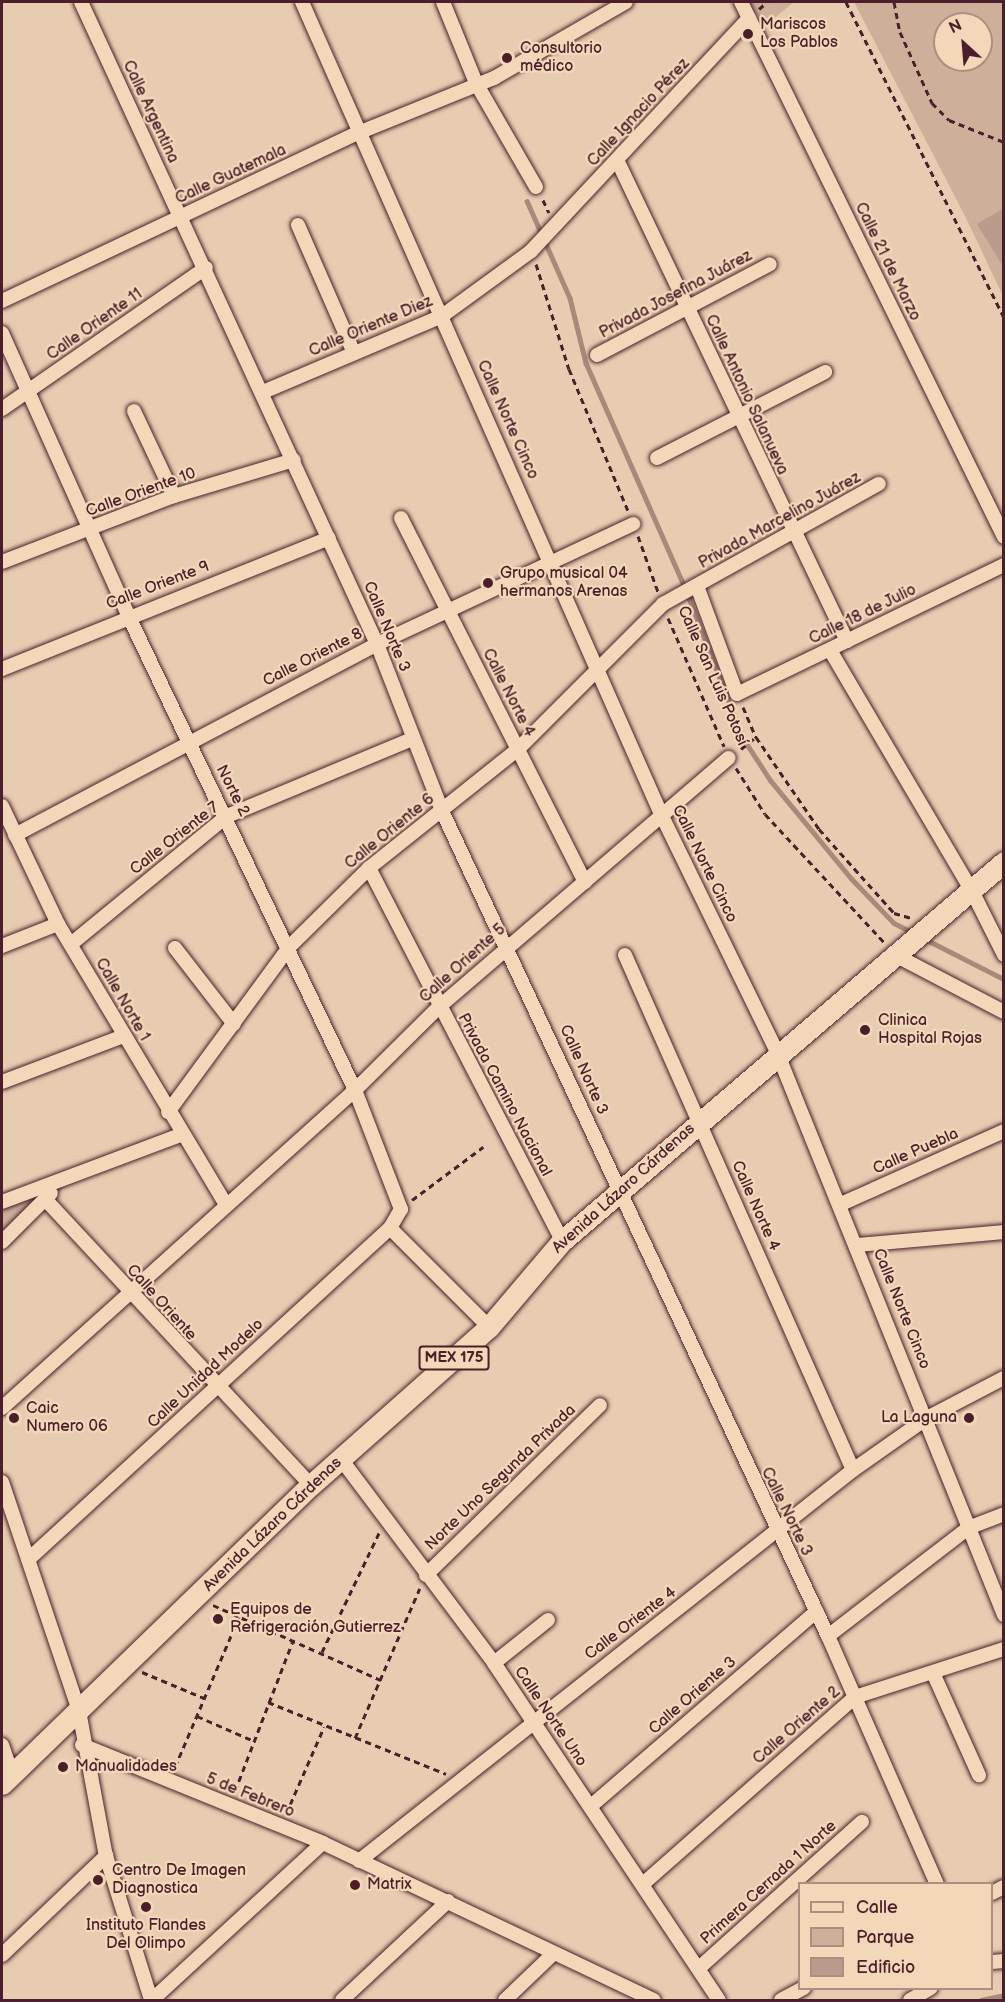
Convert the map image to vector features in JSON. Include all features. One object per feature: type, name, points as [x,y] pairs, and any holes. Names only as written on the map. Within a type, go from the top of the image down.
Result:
[{"type":"main road","name":"Avenida Lázaro Cárdenas","points":[[7,1779],[341,1459],[489,1327],[562,1241],[777,1052],[896,955],[1004,862]]},
{"type":"street","name":"Calle Argentina","points":[[81,2],[206,268]]},
{"type":"street","name":"Calle Norte Cinco","points":[[302,2],[358,133],[601,667],[661,814],[777,1052],[842,1204],[1004,1615]]},
{"type":"street","points":[[443,2],[476,83],[536,187]]},
{"type":"street","name":"Calle Guatemala","points":[[2,301],[358,133],[476,83],[494,78],[626,2]]},
{"type":"street","name":"Calle 21 de Marzo","points":[[741,2],[1004,537]]},
{"type":"street","name":"Calle Ignacio Pérez","points":[[550,232],[618,162],[749,18]]},
{"type":"street","name":"Calle Antonio Salanueva","points":[[618,162],[791,530],[847,641]]},
{"type":"street","points":[[298,225],[354,353]]},
{"type":"street","name":"Calle Oriente Diez","points":[[263,392],[442,316],[531,251],[550,232]]},
{"type":"street","name":"Privada Josefina Juárez","points":[[597,355],[770,264]]},
{"type":"street","name":"Calle Oriente 11","points":[[2,410],[206,268]]},
{"type":"street","name":"Calle Norte 3","points":[[206,268],[377,644],[412,739],[442,811],[509,945],[777,1533],[817,1611],[936,1882]]},
{"type":"street","name":"Norte 2","points":[[2,333],[93,528],[128,615],[188,741],[227,816],[356,1090],[401,1209]]},
{"type":"street","points":[[657,458],[825,372]]},
{"type":"street","points":[[134,411],[174,496]]},
{"type":"street","name":"Calle Oriente 10","points":[[2,562],[174,496],[294,460]]},
{"type":"street","name":"Privada Marcelino Juárez","points":[[668,602],[791,530],[879,484]]},
{"type":"street","name":"Calle Norte 4","points":[[401,518],[585,882]]},
{"type":"street","name":"Calle Oriente 8","points":[[15,835],[188,741],[377,644],[633,524]]},
{"type":"street","name":"Calle Oriente 9","points":[[2,669],[29,655],[128,615],[329,538]]},
{"type":"street","name":"Calle 18 de Julio","points":[[737,694],[1004,565]]},
{"type":"street","name":"Calle San Luis Potosí","points":[[695,587],[737,694]]},
{"type":"street","name":"Calle Oriente 6","points":[[168,1112],[289,947],[369,868],[518,749],[668,602]]},
{"type":"street","points":[[830,650],[971,889],[1004,955]]},
{"type":"street","name":"Calle Oriente 7","points":[[71,944],[227,816],[412,739]]},
{"type":"street","name":"Calle Oriente 5","points":[[2,1408],[130,1294],[225,1203],[356,1090],[439,1007],[661,814],[729,758]]},
{"type":"street","name":"Calle Norte 1","points":[[3,811],[58,924],[168,1112],[225,1203]]},
{"type":"street","name":"Privada Camino Nacional","points":[[369,868],[562,1241]]},
{"type":"street","points":[[2,945],[58,924]]},
{"type":"street","points":[[175,948],[234,1024]]},
{"type":"street","name":"Calle Norte 4","points":[[625,955],[853,1470]]},
{"type":"street","points":[[896,955],[1004,1012]]},
{"type":"street","points":[[2,1082],[124,1036]]},
{"type":"street","name":"Calle Puebla","points":[[842,1204],[1004,1131]]},
{"type":"street","points":[[2,1202],[183,1134]]},
{"type":"street","points":[[2,1242],[63,1180]]},
{"type":"street","name":"Calle Oriente","points":[[45,1199],[215,1388],[305,1479]]},
{"type":"street","name":"Calle Unidad Modelo","points":[[29,1559],[390,1228],[401,1209]]},
{"type":"street","points":[[390,1228],[489,1327]]},
{"type":"street","points":[[858,1245],[1004,1232]]},
{"type":"street","name":"Calle Oriente 4","points":[[359,1861],[459,1778],[777,1533],[853,1470],[927,1418],[1004,1378]]},
{"type":"street","name":"Norte Uno Segunda Privada","points":[[426,1575],[600,1405]]},
{"type":"street","name":"Calle Norte Uno","points":[[341,1459],[385,1521],[494,1663],[531,1722],[644,1883],[719,2001]]},
{"type":"street","points":[[2,1482],[79,1711],[82,1745],[106,1856],[151,2001],[323,1844]]},
{"type":"street","points":[[828,1636],[968,1528],[1004,1514]]},
{"type":"street","name":"Calle Oriente 3","points":[[591,1806],[817,1611]]},
{"type":"street","points":[[494,1663],[548,1620]]},
{"type":"street","name":"Calle Oriente 2","points":[[644,1883],[855,1697],[934,1675],[1004,1649]]},
{"type":"street","points":[[934,1675],[979,1775]]},
{"type":"street","points":[[2,1745],[7,1779]]},
{"type":"street","name":"5 de Febrero","points":[[82,1745],[323,1844],[448,1901],[552,1955],[654,2001]]},
{"type":"street","name":"Primera Cerrada 1 Norte","points":[[699,1968],[862,1822]]},
{"type":"street","points":[[4,1947],[106,1856]]},
{"type":"street","points":[[342,2001],[448,1901]]},
{"type":"street","points":[[505,2001],[552,1955]]},
{"type":"street","points":[[781,2001],[802,1990]]},
{"type":"street","points":[[910,2001],[929,1990]]},
{"type":"path","points":[[846,2],[1004,317]]},
{"type":"path","points":[[894,2],[900,32],[932,103],[949,120],[1004,142]]},
{"type":"path","points":[[536,187],[550,232]]},
{"type":"path","name":"Calle San Luis Potosí","points":[[531,251],[569,369],[668,602],[729,758],[765,814],[896,955]]},
{"type":"path","name":"Calle San Luis Potosí","points":[[737,694],[756,737],[819,829],[894,913],[922,931]]},
{"type":"path","points":[[729,758],[756,737]]},
{"type":"path","points":[[401,1209],[483,1147]]},
{"type":"path","points":[[322,1652],[385,1521]]},
{"type":"path","points":[[355,1738],[426,1575]]},
{"type":"path","points":[[197,1598],[381,1680]]},
{"type":"path","points":[[170,1781],[239,1617]]},
{"type":"path","points":[[229,1806],[267,1702],[293,1641]]},
{"type":"path","points":[[127,1665],[204,1698]]},
{"type":"path","points":[[267,1702],[324,1727],[459,1778]]},
{"type":"path","points":[[197,1716],[254,1742]]},
{"type":"path","points":[[280,1827],[324,1727]]},
{"type":"green space","points":[[749,2],[794,2],[765,26]]},
{"type":"green space","points":[[854,2],[1003,2],[1003,296],[966,218]]},
{"type":"green space","points":[[71,1180],[2,1250],[2,1200]]},
{"type":"building","points":[[1004,208],[1004,268],[977,224]]},
{"type":"waterway","points":[[527,201],[570,298],[586,363],[684,585],[743,738],[771,781],[851,878],[894,923],[912,932]]},
{"type":"waterway","points":[[925,939],[1004,979]]},
{"type":"waterway","points":[[981,2000],[1004,1995]]},
{"type":"place","name":"Mariscos Los Pablos","points":[[748,34]]},
{"type":"place","name":"Consultorio médico","points":[[507,58]]},
{"type":"place","name":"Grupo musical 04 hermanos Arenas","points":[[488,583]]},
{"type":"place","name":"Clinica Hospital Rojas","points":[[865,1030]]},
{"type":"place","name":"Caic Numero 06","points":[[14,1418]]},
{"type":"place","name":"La Laguna","points":[[969,1418]]},
{"type":"place","name":"Equipos de Refrigeración Gutierrez","points":[[218,1619]]},
{"type":"place","name":"Manualidades","points":[[63,1767]]},
{"type":"place","name":"Centro De Imagen Diagnostica","points":[[98,1880]]},
{"type":"place","name":"Matrix","points":[[355,1885]]},
{"type":"place","name":"Instituto Flandes Del Olimpo","points":[[146,1907]]}]
